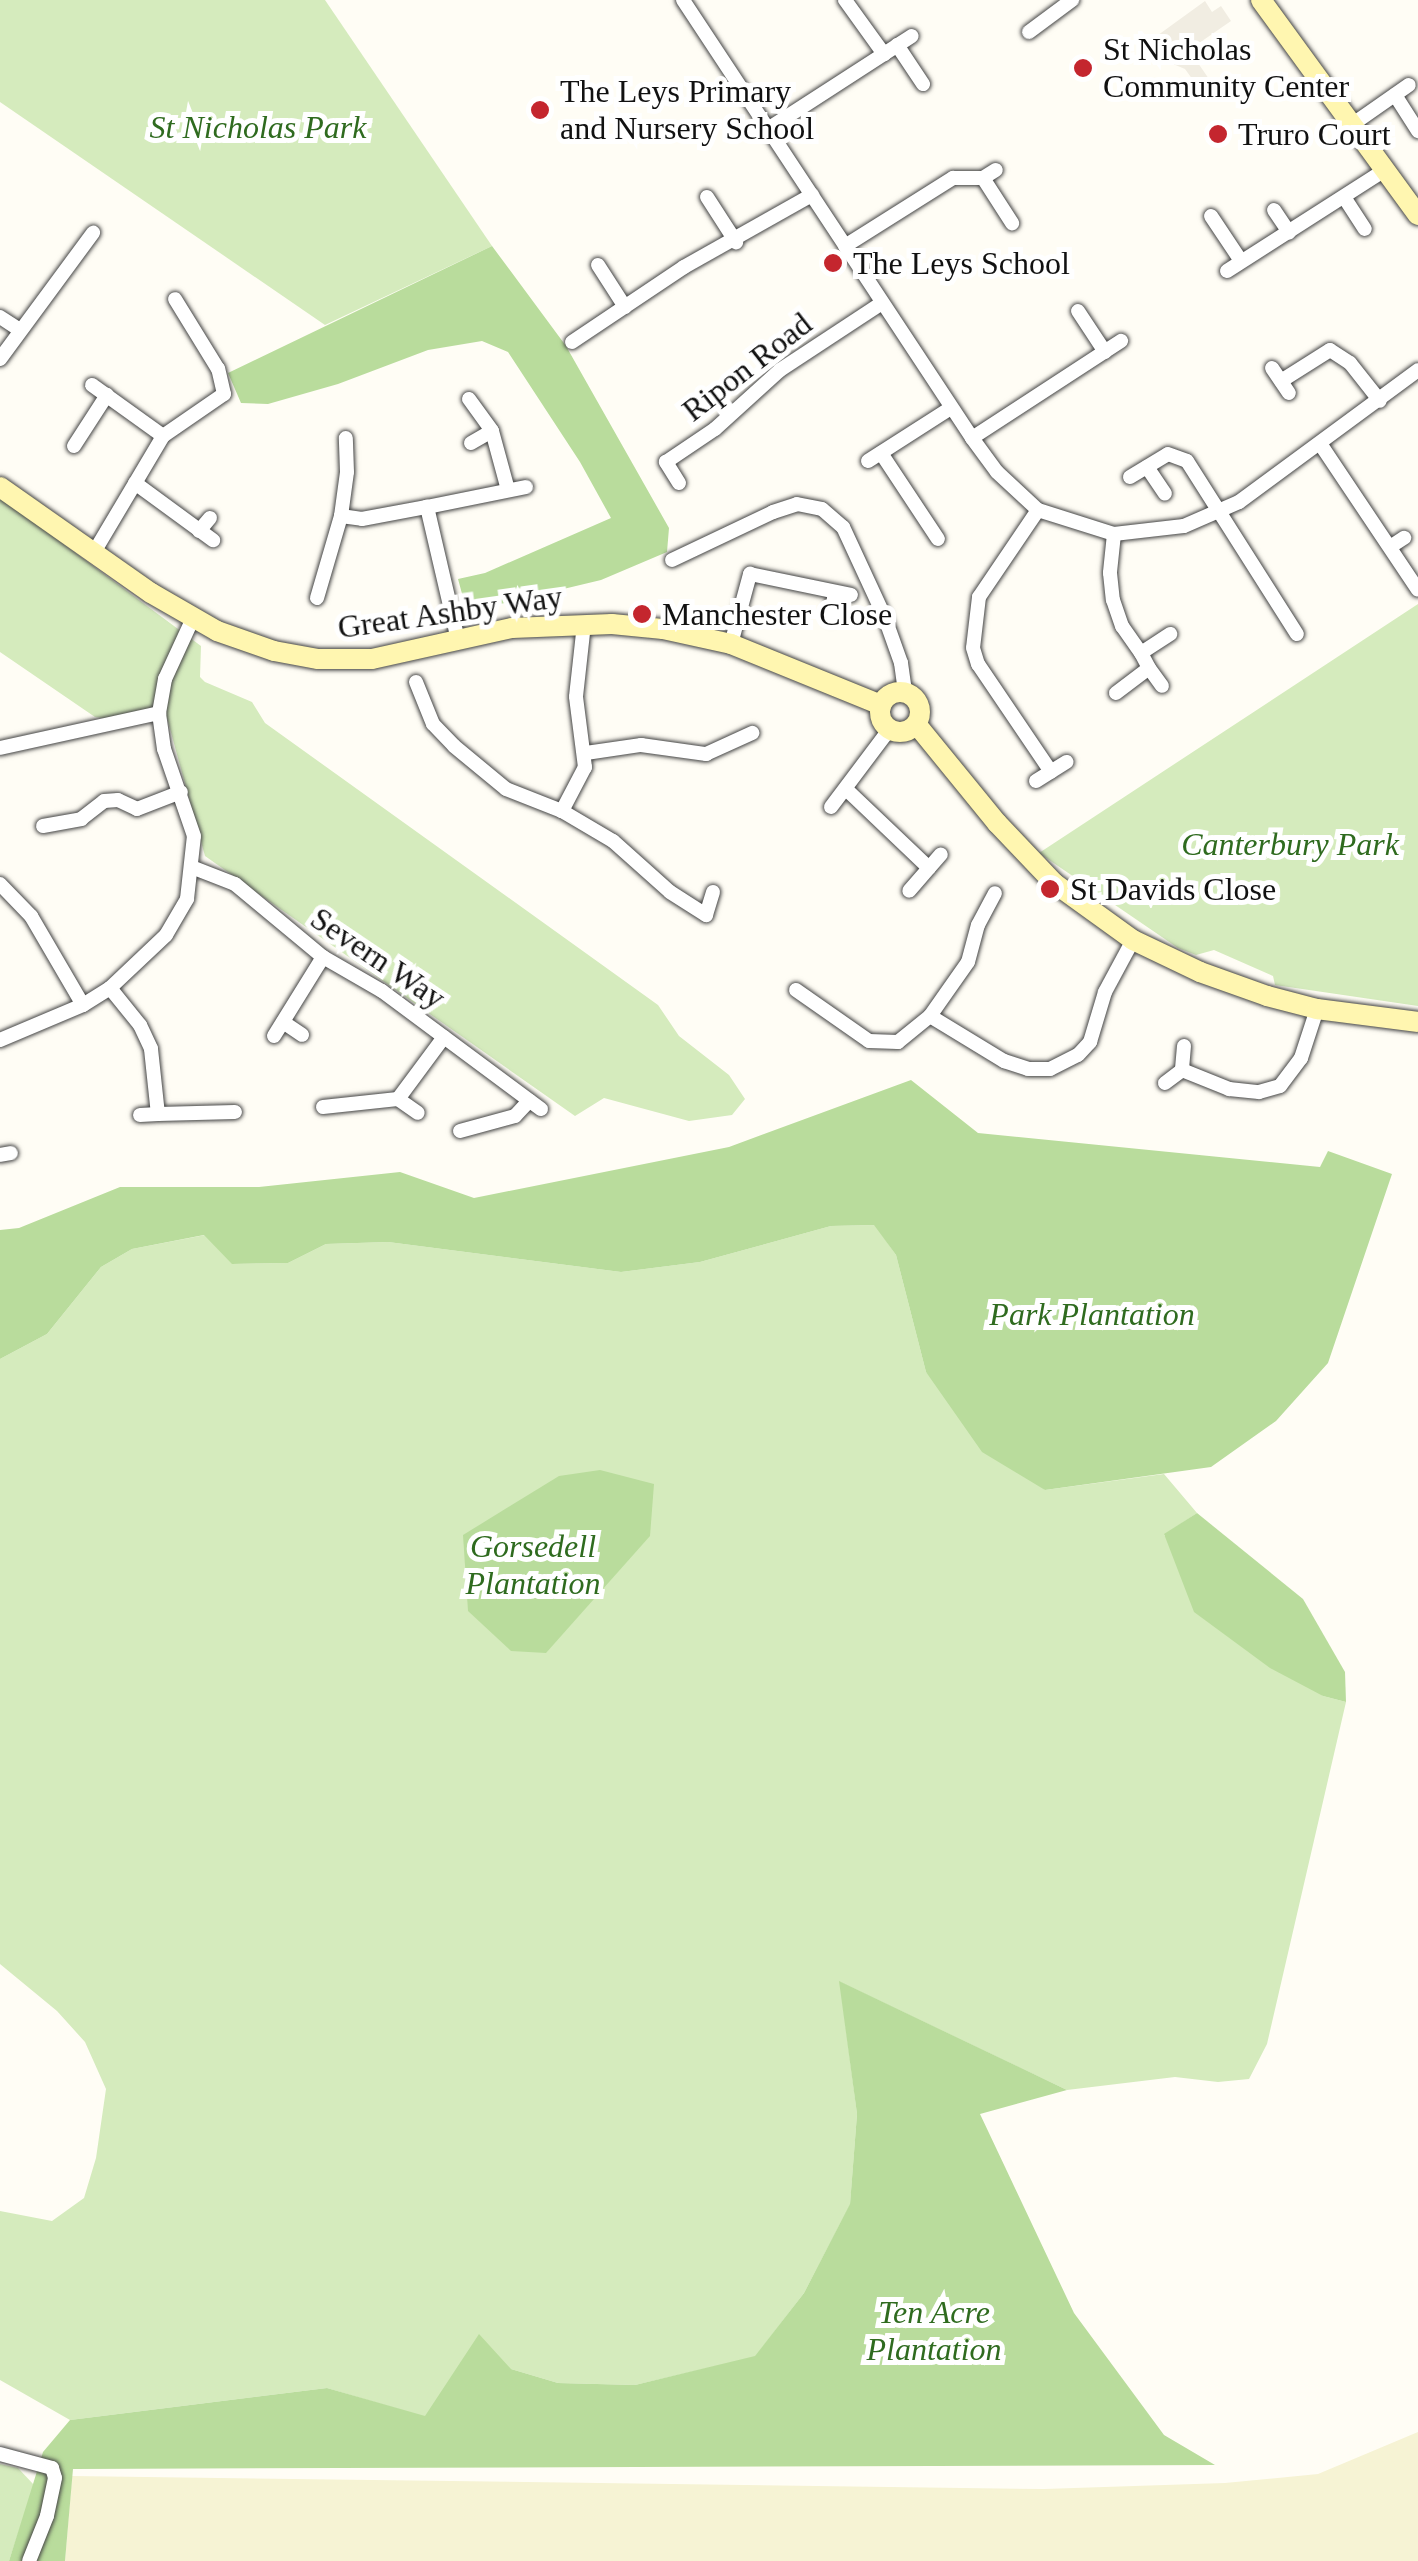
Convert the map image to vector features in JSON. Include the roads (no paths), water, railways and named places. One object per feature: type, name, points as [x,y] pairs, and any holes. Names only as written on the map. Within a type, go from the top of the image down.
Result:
[{"type":"street","points":[[683,0],[972,438],[998,472],[1038,510],[1114,534],[1184,526],[1220,512],[1321,444],[1418,370]]},
{"type":"street","points":[[845,0],[923,84]]},
{"type":"street","points":[[1029,32],[1072,0]]},
{"type":"street","points":[[1261,0],[1418,215]]},
{"type":"street","points":[[768,129],[912,36]]},
{"type":"street","points":[[1352,124],[1409,85]]},
{"type":"street","points":[[1395,95],[1418,131]]},
{"type":"street","points":[[1227,271],[1386,170]]},
{"type":"street","points":[[846,246],[953,178],[990,174],[1012,223]]},
{"type":"street","points":[[572,342],[684,267],[736,242],[812,195]]},
{"type":"street","points":[[707,196],[736,242]]},
{"type":"street","points":[[1344,197],[1366,230]]},
{"type":"street","points":[[1274,210],[1289,232]]},
{"type":"street","points":[[1210,216],[1241,261]]},
{"type":"street","points":[[0,359],[92,233]]},
{"type":"street","points":[[598,265],[625,306]]},
{"type":"street","points":[[93,554],[163,436],[224,394],[218,369],[194,316],[175,299]]},
{"type":"street","name":"Ripon Road","points":[[679,483],[666,462],[715,430],[780,370],[882,302]]},
{"type":"street","points":[[1078,311],[1104,352]]},
{"type":"street","points":[[0,317],[20,330]]},
{"type":"street","points":[[972,438],[1121,340]]},
{"type":"street","points":[[1281,381],[1330,350],[1350,362],[1380,401]]},
{"type":"street","points":[[92,384],[163,436]]},
{"type":"street","points":[[74,446],[107,395]]},
{"type":"street","points":[[469,399],[492,431],[508,490]]},
{"type":"street","points":[[938,539],[909,484],[874,457],[952,408]]},
{"type":"street","points":[[471,443],[492,431]]},
{"type":"street","points":[[318,598],[341,516],[348,472],[346,438]]},
{"type":"street","points":[[1321,444],[1418,590]]},
{"type":"street","points":[[1130,477],[1168,454],[1187,461],[1282,623],[1297,634]]},
{"type":"street","points":[[1147,467],[1165,494]]},
{"type":"street","points":[[135,483],[213,540]]},
{"type":"street","name":"Great Ashby Way","points":[[0,487],[93,554],[193,618],[255,646],[318,659],[372,659],[533,625],[664,629],[731,644],[881,705]]},
{"type":"street","points":[[341,516],[362,519],[526,487]]},
{"type":"street","points":[[672,560],[773,512],[797,504],[822,509],[843,527],[902,663],[905,692],[920,705],[917,725],[907,732],[889,730],[881,719],[881,705],[890,694],[905,692]]},
{"type":"street","points":[[426,507],[458,640]]},
{"type":"street","points":[[1038,510],[979,597],[972,648],[978,664],[1052,772]]},
{"type":"street","points":[[199,530],[210,518]]},
{"type":"street","points":[[1114,534],[1110,574],[1113,600],[1122,626],[1162,686]]},
{"type":"street","points":[[1390,548],[1404,538]]},
{"type":"street","points":[[731,644],[750,574],[843,594],[831,617]]},
{"type":"street","points":[[0,1040],[82,1005],[110,988],[166,935],[187,898],[194,868],[194,836],[164,749],[160,713],[170,664],[193,618]]},
{"type":"street","points":[[562,810],[582,776],[586,753],[576,698],[584,624]]},
{"type":"street","points":[[1141,653],[1170,634]]},
{"type":"street","points":[[1116,693],[1149,668]]},
{"type":"street","points":[[416,682],[434,724],[506,789],[562,810],[613,841],[670,892],[706,915],[713,892]]},
{"type":"street","points":[[0,748],[160,713]]},
{"type":"street","points":[[917,725],[1018,848],[1054,884],[1133,940],[1231,985],[1316,1009],[1418,1022]]},
{"type":"street","points":[[830,807],[847,790],[889,730]]},
{"type":"street","points":[[586,753],[641,745],[706,754],[752,733]]},
{"type":"street","points":[[1036,780],[1066,762]]},
{"type":"street","points":[[847,790],[929,868]]},
{"type":"street","points":[[44,826],[82,819],[104,801],[118,800],[137,808],[181,792]]},
{"type":"street","points":[[909,891],[941,854]]},
{"type":"street","name":"Severn Way","points":[[194,868],[235,884],[323,957],[366,980],[535,1105],[515,1116],[460,1131]]},
{"type":"street","points":[[0,884],[31,916],[82,1005]]},
{"type":"street","points":[[796,990],[878,1044],[905,1039],[930,1016],[968,962],[978,926],[995,893]]},
{"type":"street","points":[[930,1016],[1018,1066],[1040,1070],[1059,1066],[1090,1042],[1104,992],[1133,940]]},
{"type":"street","points":[[274,1036],[323,957]]},
{"type":"street","points":[[110,988],[140,1025],[151,1049],[158,1114]]},
{"type":"street","points":[[1182,1070],[1229,1089],[1259,1092],[1280,1086],[1300,1058],[1316,1009]]},
{"type":"street","points":[[283,1022],[302,1035]]},
{"type":"street","points":[[398,1098],[444,1037]]},
{"type":"street","points":[[1182,1070],[1184,1046]]},
{"type":"street","points":[[1164,1082],[1182,1070]]},
{"type":"street","points":[[323,1107],[398,1098],[418,1113]]},
{"type":"street","points":[[140,1115],[235,1112]]},
{"type":"street","points":[[0,2454],[52,2468],[54,2478],[47,2516],[30,2561]]},
{"type":"place","name":"St Nicholas Community Center","points":[[1083,68]]},
{"type":"place","name":"The Leys Primary and Nursery School","points":[[540,110]]},
{"type":"place","name":"Truro Court","points":[[1218,134]]},
{"type":"place","name":"The Leys School","points":[[833,263]]},
{"type":"place","name":"Manchester Close","points":[[642,614]]},
{"type":"place","name":"St Davids Close","points":[[1050,889]]},
{"type":"park label","name":"St Nicholas Park","points":[[258,127]]},
{"type":"park label","name":"Canterbury Park","points":[[1290,844]]},
{"type":"park label","name":"Park Plantation","points":[[1092,1314]]},
{"type":"park label","name":"Gorsedell Plantation","points":[[533,1566]]},
{"type":"park label","name":"Ten Acre Plantation","points":[[934,2332]]}]
